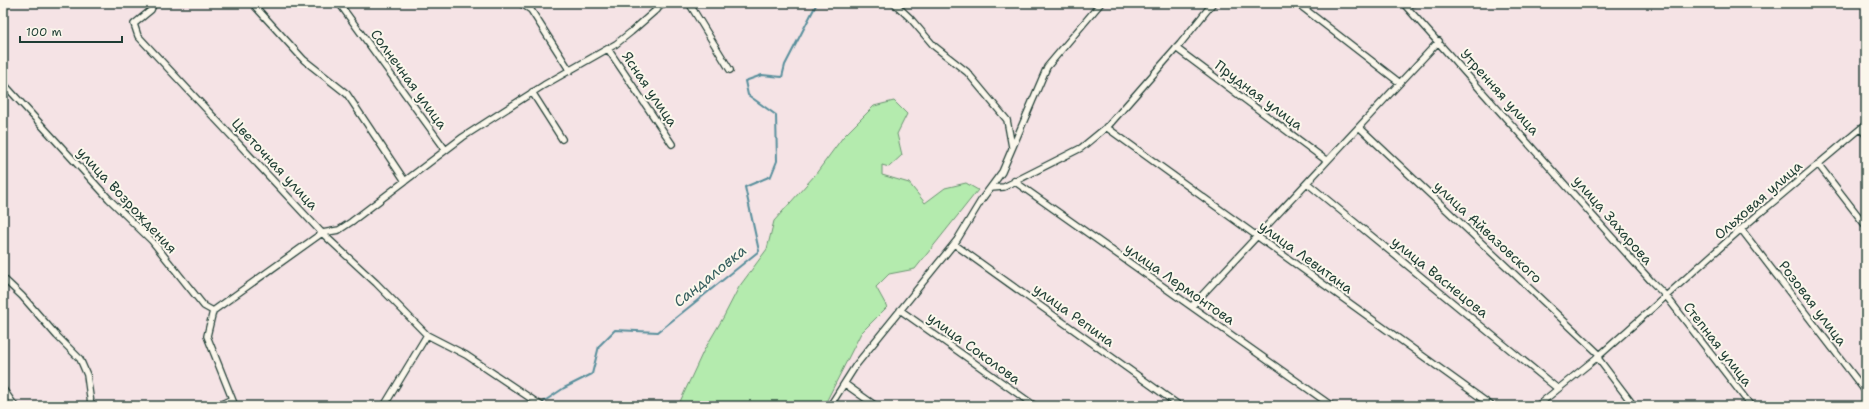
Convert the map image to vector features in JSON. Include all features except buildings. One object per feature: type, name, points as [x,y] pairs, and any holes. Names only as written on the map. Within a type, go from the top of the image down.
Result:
[{"type":"street","name":"Цветочная улица","points":[[154,3],[151,10],[134,24],[138,36],[322,233],[376,282],[427,335],[466,356],[542,406]]},
{"type":"street","points":[[252,3],[304,60],[347,94],[405,181]]},
{"type":"street","name":"Солнечная улица","points":[[339,3],[445,149]]},
{"type":"street","points":[[520,3],[531,10],[570,71]]},
{"type":"street","points":[[652,3],[657,10]]},
{"type":"street","points":[[235,406],[207,336],[212,311],[322,233],[339,230],[352,222],[445,149],[532,92],[608,49],[631,32],[664,3]]},
{"type":"street","points":[[689,3],[730,70]]},
{"type":"street","points":[[894,3],[910,18],[934,46],[967,72],[1007,120],[1013,147]]},
{"type":"street","points":[[830,406],[856,365],[954,244],[982,199],[1002,172],[1047,67],[1101,3]]},
{"type":"street","points":[[991,188],[1004,187],[1081,148],[1106,128],[1213,3]]},
{"type":"street","points":[[1297,3],[1400,83]]},
{"type":"street","name":"Утренняя улица","points":[[1408,4],[1543,158]]},
{"type":"street","points":[[1192,306],[1439,41]]},
{"type":"street","name":"Прудная улица","points":[[1176,48],[1327,161]]},
{"type":"street","name":"Ясная улица","points":[[608,49],[672,144]]},
{"type":"street","name":"улица Возрождения","points":[[3,83],[109,199],[152,241],[204,306],[212,311]]},
{"type":"street","points":[[532,92],[562,139]]},
{"type":"street","name":"Ольховая улица","points":[[1537,406],[1599,356],[1742,229],[1866,124]]},
{"type":"street","name":"улица Айвазовского","points":[[1359,127],[1599,356],[1634,406]]},
{"type":"street","name":"улица Левитана","points":[[1106,128],[1492,406]]},
{"type":"street","points":[[1861,129],[1866,135]]},
{"type":"street","name":"улица Захарова","points":[[1543,158],[1651,281],[1667,297]]},
{"type":"street","points":[[1818,164],[1866,226]]},
{"type":"street","name":"улица Лермонтова","points":[[1014,181],[1332,406]]},
{"type":"street","name":"улица Васнецова","points":[[1307,183],[1558,389]]},
{"type":"street","name":"Розовая улица","points":[[1742,229],[1866,392]]},
{"type":"street","name":"улица Репина","points":[[954,244],[1180,406]]},
{"type":"street","points":[[3,278],[22,296],[57,336],[80,359],[86,374],[92,405]]},
{"type":"street","name":"Степная улица","points":[[1667,297],[1751,406]]},
{"type":"street","name":"улица Соколова","points":[[900,310],[1034,406]]},
{"type":"street","points":[[384,406],[427,335]]},
{"type":"street","points":[[845,384],[876,406]]},
{"type":"street","points":[[3,389],[15,406]]},
{"type":"street","points":[[217,406],[232,399]]},
{"type":"green space","points":[[894,101],[907,114],[897,134],[902,155],[889,167],[882,165],[882,175],[909,183],[925,203],[945,188],[966,183],[978,190],[915,269],[889,274],[876,287],[887,307],[861,333],[823,406],[678,406],[703,352],[739,287],[767,249],[774,221],[815,175],[843,137],[874,106]]},
{"type":"waterway","name":"Сандаловка","points":[[540,404],[564,388],[592,374],[599,346],[615,330],[658,332],[759,251],[745,187],[771,176],[777,161],[776,115],[748,95],[745,81],[762,75],[782,77],[785,65],[817,3]]}]
